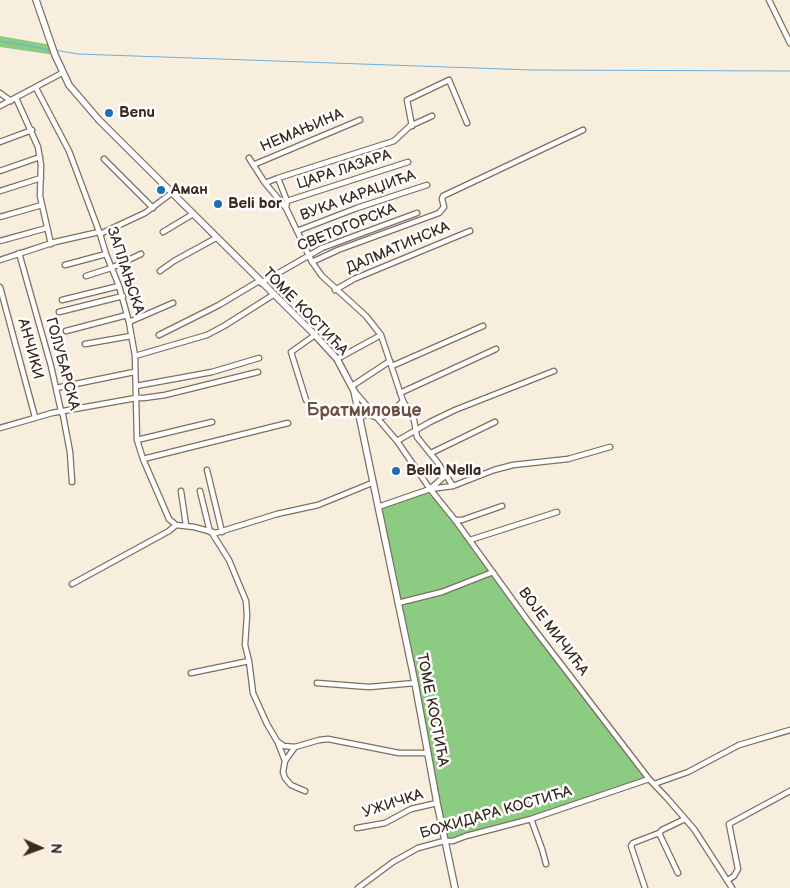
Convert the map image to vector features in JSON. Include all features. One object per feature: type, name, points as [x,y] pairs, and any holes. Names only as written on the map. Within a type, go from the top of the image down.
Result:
[{"type":"street","name":"ТОМЕ КОСТИЋА","points":[[36,0],[53,50],[69,85],[99,120],[315,335],[337,359],[353,389],[415,683],[444,841],[455,888]]},
{"type":"street","points":[[769,0],[790,43]]},
{"type":"street","points":[[0,106],[36,88],[62,72]]},
{"type":"street","points":[[412,126],[406,101],[449,80],[467,123]]},
{"type":"street","name":"ЗАПЛАЊСКА","points":[[36,88],[69,151],[119,286],[135,356],[134,372],[138,440],[143,459],[169,519],[176,525]]},
{"type":"street","points":[[0,93],[10,101]]},
{"type":"street","points":[[16,98],[32,130],[40,157],[40,196],[51,244]]},
{"type":"street","points":[[265,183],[394,141],[412,126],[432,116]]},
{"type":"street","name":"НЕМАЊИНА","points":[[253,165],[360,120]]},
{"type":"street","points":[[0,142],[32,130]]},
{"type":"street","points":[[312,262],[439,213],[444,207],[443,196],[583,130]]},
{"type":"street","points":[[0,171],[40,157]]},
{"type":"street","points":[[249,158],[265,183],[286,208],[298,230],[308,255],[322,276],[335,290],[366,316],[381,335],[403,401],[414,420],[417,437],[453,486]]},
{"type":"street","points":[[104,159],[153,208]]},
{"type":"street","name":"ЦАРА ЛАЗАРА","points":[[287,201],[408,162]]},
{"type":"street","points":[[0,190],[41,178]]},
{"type":"street","points":[[278,178],[287,201],[286,208]]},
{"type":"street","name":"ВУКА КАРАЏИЋА","points":[[298,230],[427,184]]},
{"type":"street","points":[[0,260],[51,244],[100,233],[153,208],[173,192]]},
{"type":"street","points":[[0,217],[42,204]]},
{"type":"street","name":"СВЕТОГОРСКА","points":[[159,335],[219,305],[308,255],[342,240],[417,213]]},
{"type":"street","points":[[163,232],[193,214]]},
{"type":"street","points":[[0,241],[47,228]]},
{"type":"street","name":"ДАЛМАТИНСКА","points":[[335,290],[354,280],[470,231]]},
{"type":"street","points":[[160,271],[174,261],[216,238]]},
{"type":"street","name":"ГОЛУБАРСКА","points":[[19,254],[61,412],[64,415],[70,452],[72,482]]},
{"type":"street","points":[[65,265],[106,254]]},
{"type":"street","points":[[86,276],[111,268],[141,254]]},
{"type":"street","points":[[62,300],[119,286]]},
{"type":"street","name":"АНЧИКИ","points":[[0,287],[35,417]]},
{"type":"street","points":[[135,356],[207,335],[273,295]]},
{"type":"street","points":[[59,312],[122,296]]},
{"type":"street","points":[[128,322],[174,303]]},
{"type":"street","points":[[66,331],[127,315]]},
{"type":"street","points":[[353,389],[391,363],[483,326]]},
{"type":"street","points":[[306,400],[291,352],[315,335]]},
{"type":"street","points":[[337,359],[381,335]]},
{"type":"street","points":[[85,344],[131,336]]},
{"type":"street","points":[[400,393],[496,349]]},
{"type":"street","points":[[136,386],[219,370],[259,358]]},
{"type":"street","points":[[397,441],[455,410],[554,371]]},
{"type":"street","points":[[56,388],[134,372]]},
{"type":"street","points":[[0,428],[35,417],[165,394],[258,372]]},
{"type":"street","name":"ВОЈЕ МИЧИЋА","points":[[353,389],[397,441],[430,489],[648,779],[685,819],[732,888]]},
{"type":"street","points":[[359,418],[367,414],[378,418],[396,408],[403,401]]},
{"type":"street","points":[[138,440],[212,422]]},
{"type":"street","points":[[430,453],[495,422]]},
{"type":"street","points":[[143,459],[288,423]]},
{"type":"street","points":[[378,507],[430,489],[453,486],[512,465],[568,458],[610,446]]},
{"type":"street","points":[[207,470],[222,532]]},
{"type":"street","points":[[430,489],[446,475]]},
{"type":"street","points":[[72,584],[169,531],[176,525],[211,533],[222,532],[277,514],[318,505],[372,483]]},
{"type":"street","points":[[181,491],[186,526]]},
{"type":"street","points":[[200,491],[211,533],[229,560],[246,601],[245,645],[253,692],[273,736],[278,742],[284,746],[295,747],[328,739],[399,753],[428,753]]},
{"type":"street","points":[[455,520],[462,520],[502,506]]},
{"type":"street","points":[[470,540],[557,512]]},
{"type":"street","points":[[398,603],[442,592],[492,572]]},
{"type":"street","points":[[191,673],[249,661]]},
{"type":"street","points":[[317,682],[369,687],[415,683]]},
{"type":"street","points":[[654,784],[688,772],[739,745],[790,730]]},
{"type":"street","points":[[278,742],[284,756],[283,772],[285,778],[291,785],[304,792]]},
{"type":"street","points":[[285,762],[295,747]]},
{"type":"street","name":"БОЖИДАРА КОСТИЋА","points":[[358,888],[411,851],[531,819],[648,779]]},
{"type":"street","points":[[728,880],[738,870],[729,824],[790,791]]},
{"type":"street","name":"УЖИЧКА","points":[[357,828],[385,823],[411,809],[437,803]]},
{"type":"street","points":[[531,819],[546,864]]},
{"type":"street","points":[[645,888],[631,846],[633,843],[659,833],[685,819]]},
{"type":"street","points":[[659,833],[678,873]]},
{"type":"street","points":[[366,882],[369,888]]},
{"type":"green space","points":[[0,36],[52,45],[55,55],[0,47]]},
{"type":"green space","points":[[430,489],[649,779],[531,819],[444,841],[378,507]]},
{"type":"waterway","points":[[0,41],[51,50]]},
{"type":"waterway","points":[[55,50],[78,54],[531,70],[790,71]]},
{"type":"place","name":"Benu","points":[[109,113]]},
{"type":"place","name":"Аман","points":[[161,190]]},
{"type":"place","name":"Beli bor","points":[[218,204]]},
{"type":"place","name":"Bella Nella","points":[[396,471]]},
{"type":"district","name":"Братмиловце","points":[[364,411]]}]
